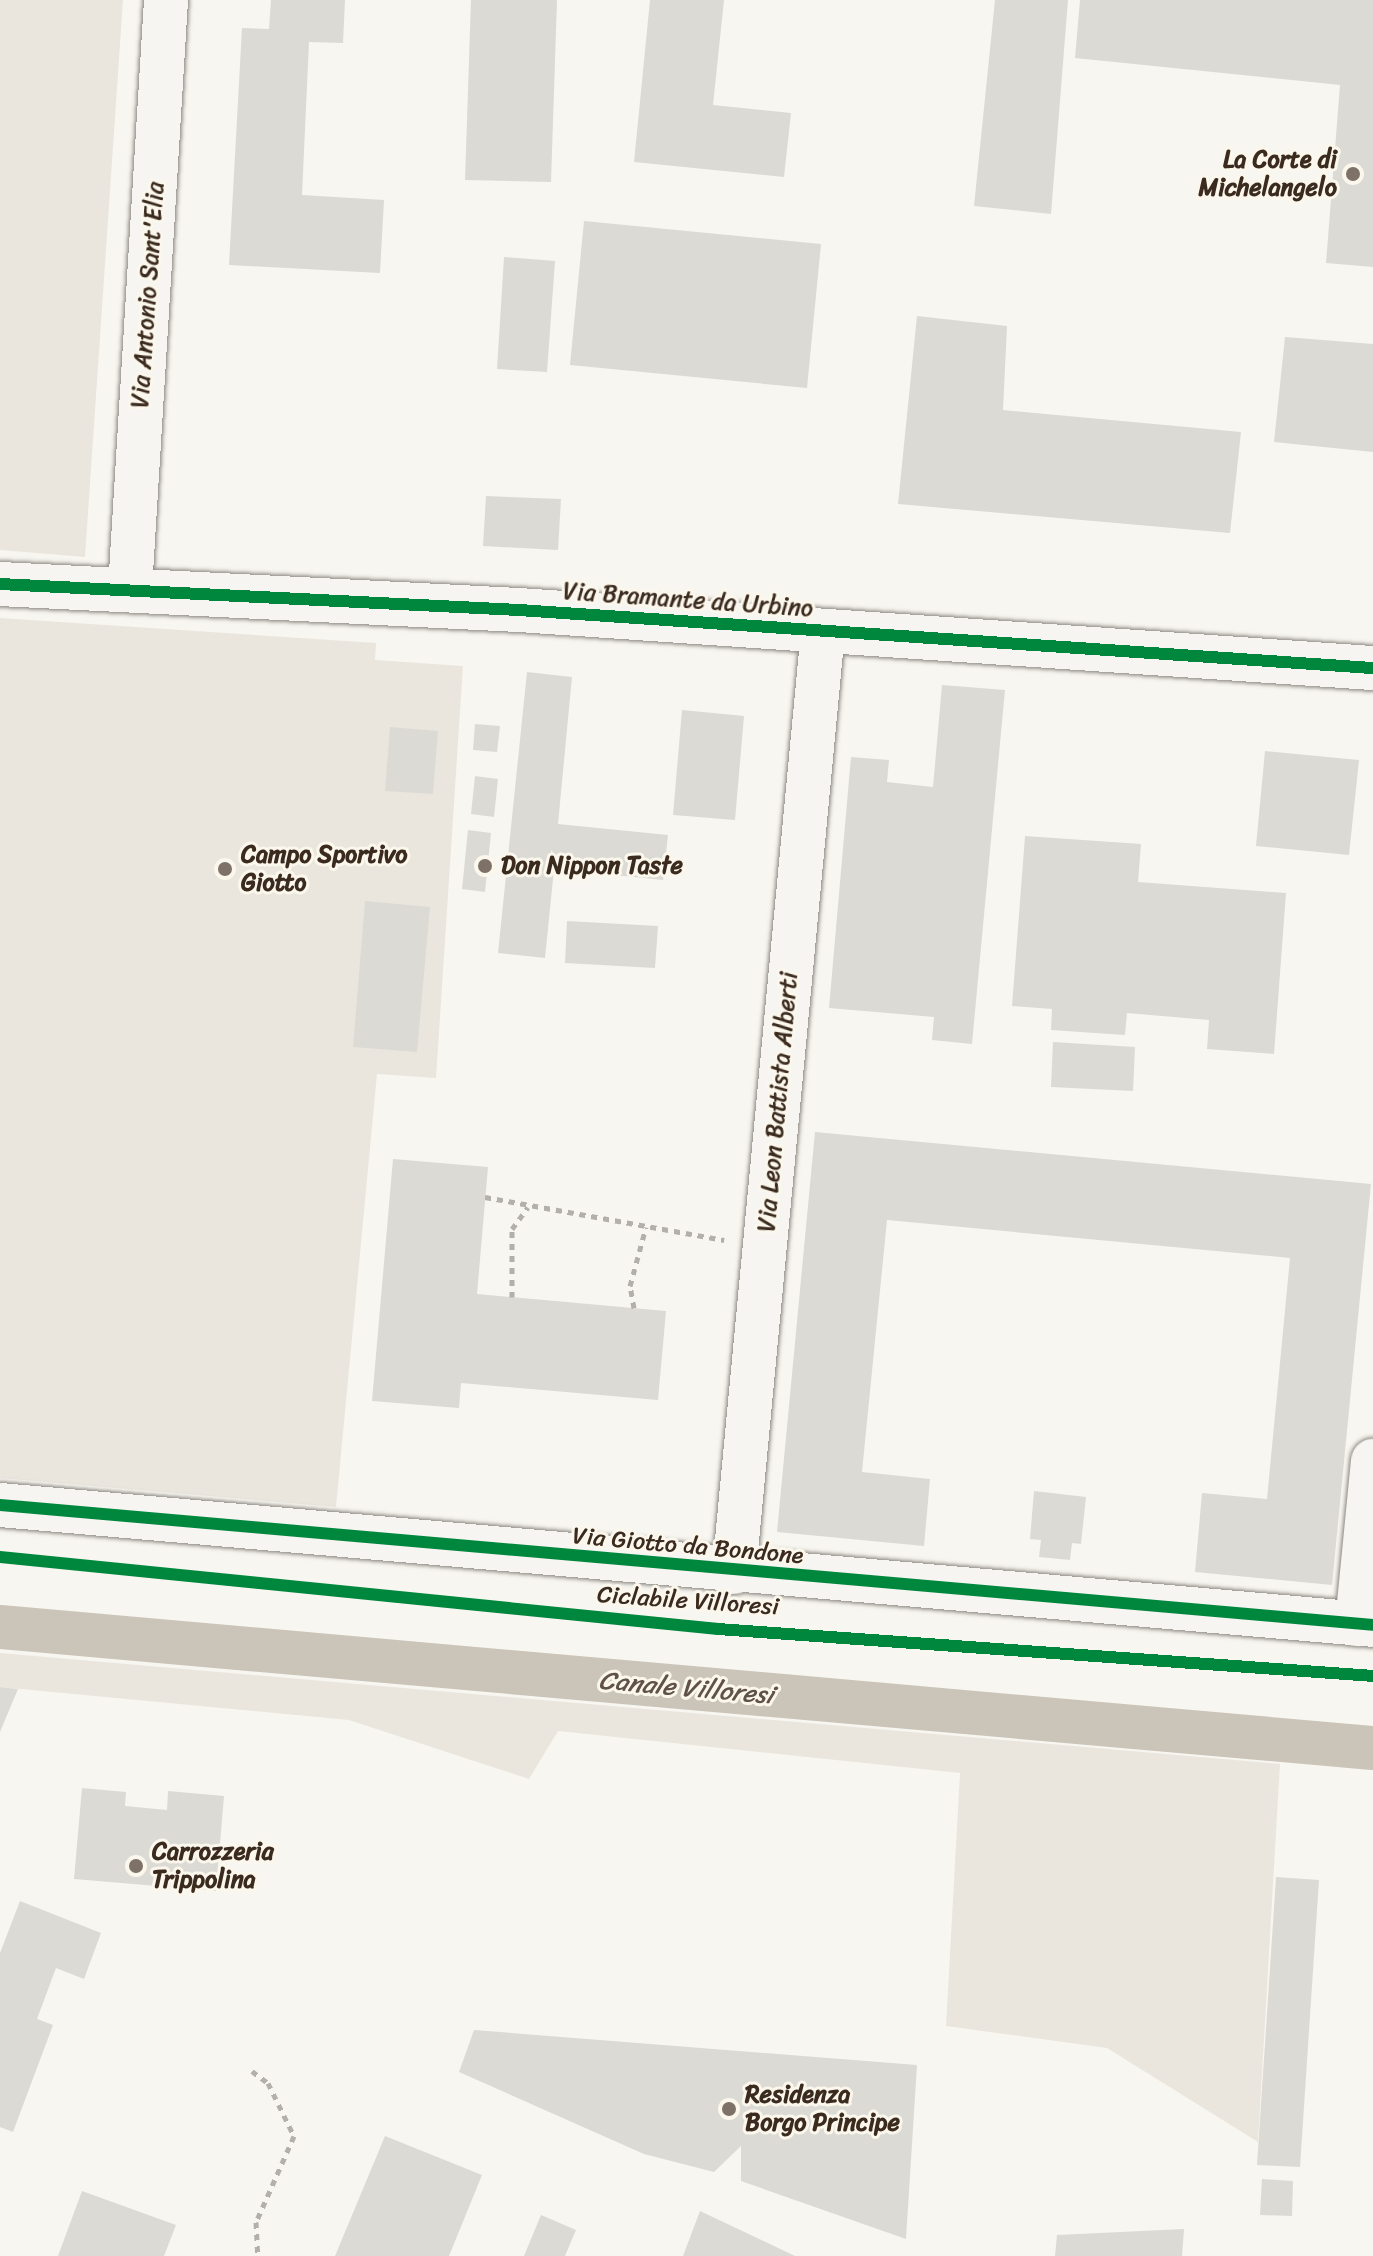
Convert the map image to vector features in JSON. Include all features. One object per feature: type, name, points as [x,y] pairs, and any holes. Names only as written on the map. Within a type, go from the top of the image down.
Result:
[{"type":"street","name":"Via Antonio Sant'Elia","points":[[130,589],[166,0]]},
{"type":"street","name":"Via Bramante da Urbino","points":[[0,584],[130,589],[823,631],[1373,668]]},
{"type":"street","name":"Via Leon Battista Alberti","points":[[734,1572],[823,631]]},
{"type":"street","points":[[1365,1624],[1373,1461]]},
{"type":"street","name":"Via Giotto da Bondone","points":[[0,1505],[734,1572],[1365,1624]]},
{"type":"path","points":[[485,1197],[528,1207],[575,1208],[646,1227],[721,1240]]},
{"type":"path","points":[[512,1297],[512,1229],[528,1207]]},
{"type":"path","points":[[634,1308],[630,1286],[646,1227]]},
{"type":"path","points":[[252,2071],[268,2083],[294,2136],[256,2222],[258,2256]]},
{"type":"shaded area","points":[[0,0],[123,0],[85,557],[0,550]]},
{"type":"shaded area","name":"Campo Sportivo Giotto","points":[[0,618],[376,643],[375,660],[463,666],[436,1078],[377,1074],[336,1507],[0,1478]]},
{"type":"shaded area","points":[[0,1653],[1280,1764],[1258,2142],[1107,2048],[946,2026],[960,1773],[558,1731],[529,1779],[349,1720],[0,1687]]},
{"type":"building","points":[[271,0],[345,0],[343,43],[309,42],[302,195],[384,200],[380,273],[229,265],[242,28],[269,29]]},
{"type":"building","points":[[471,0],[557,0],[551,182],[465,180]]},
{"type":"building","points":[[650,0],[724,0],[713,105],[791,113],[784,177],[634,162]]},
{"type":"building","points":[[995,0],[1068,0],[1051,214],[974,206]]},
{"type":"building","name":"La Corte di Michelangelo","points":[[1080,0],[1373,0],[1373,267],[1326,263],[1340,85],[1075,58]]},
{"type":"building","points":[[584,221],[821,244],[807,388],[570,365]]},
{"type":"building","points":[[504,257],[555,261],[547,372],[497,369]]},
{"type":"building","points":[[917,316],[1007,326],[1003,410],[1241,432],[1230,533],[898,504]]},
{"type":"building","points":[[1285,337],[1373,344],[1373,452],[1274,442]]},
{"type":"building","points":[[486,496],[561,499],[558,550],[483,546]]},
{"type":"building","points":[[527,672],[572,677],[558,824],[668,835],[663,880],[554,869],[545,958],[498,953]]},
{"type":"building","points":[[942,685],[1005,690],[972,1044],[932,1040],[934,1017],[829,1008],[851,757],[889,760],[887,782],[933,787]]},
{"type":"building","points":[[682,710],[744,716],[735,820],[673,815]]},
{"type":"building","points":[[475,724],[500,726],[497,752],[473,750]]},
{"type":"building","points":[[390,727],[438,731],[433,794],[385,791]]},
{"type":"building","points":[[1265,751],[1359,760],[1349,855],[1256,846]]},
{"type":"building","points":[[475,776],[498,779],[494,817],[471,814]]},
{"type":"building","points":[[468,830],[491,833],[485,892],[462,889]]},
{"type":"building","points":[[1025,836],[1141,844],[1138,882],[1286,893],[1274,1054],[1207,1049],[1209,1020],[1127,1013],[1125,1035],[1051,1030],[1052,1009],[1012,1006]]},
{"type":"building","points":[[365,901],[430,907],[417,1052],[353,1047]]},
{"type":"building","points":[[567,921],[658,926],[655,968],[565,963]]},
{"type":"building","points":[[1053,1042],[1135,1047],[1133,1091],[1051,1087]]},
{"type":"building","points":[[815,1132],[1371,1184],[1332,1585],[1195,1572],[1202,1493],[1267,1499],[1290,1258],[887,1220],[862,1472],[930,1479],[924,1546],[777,1532]]},
{"type":"building","points":[[393,1159],[488,1167],[477,1294],[666,1311],[658,1400],[461,1383],[459,1408],[372,1401]]},
{"type":"building","points":[[1034,1491],[1086,1497],[1081,1544],[1072,1543],[1070,1560],[1039,1557],[1041,1540],[1030,1539]]},
{"type":"building","points":[[0,1687],[18,1689],[0,1732]]},
{"type":"building","points":[[82,1788],[126,1792],[125,1806],[167,1810],[168,1791],[224,1796],[216,1891],[74,1879]]},
{"type":"building","points":[[1276,1877],[1319,1880],[1300,2167],[1257,2165]]},
{"type":"building","points":[[20,1901],[101,1933],[84,1979],[56,1968],[37,2019],[53,2025],[13,2132],[0,2127],[0,1953]]},
{"type":"building","name":"Residenza Borgo Principe","points":[[474,2030],[917,2065],[906,2239],[741,2181],[741,2146],[714,2172],[644,2154],[459,2072]]},
{"type":"building","points":[[385,2136],[482,2175],[449,2256],[335,2256]]},
{"type":"building","points":[[1262,2179],[1293,2181],[1292,2216],[1260,2215]]},
{"type":"building","points":[[82,2191],[176,2225],[164,2256],[58,2256]]},
{"type":"building","points":[[700,2211],[795,2256],[683,2256]]},
{"type":"building","points":[[541,2215],[576,2230],[565,2256],[524,2256]]},
{"type":"building","points":[[1184,2229],[1182,2256],[1055,2256],[1057,2235]]},
{"type":"waterway","name":"Canale Villoresi","points":[[0,1627],[1373,1748]]},
{"type":"cycle path","points":[[0,584],[519,610],[1373,668]]},
{"type":"cycle path","points":[[0,1505],[1373,1625]]},
{"type":"cycle path","name":"Ciclabile Villoresi","points":[[0,1557],[718,1629],[1373,1676]]},
{"type":"place","name":"La Corte di Michelangelo","points":[[1353,174]]},
{"type":"place","name":"Don Nippon Taste","points":[[485,866]]},
{"type":"place","name":"Campo Sportivo Giotto","points":[[225,869]]},
{"type":"place","name":"Carrozzeria Trippolina","points":[[136,1866]]},
{"type":"place","name":"Residenza Borgo Principe","points":[[729,2109]]}]
